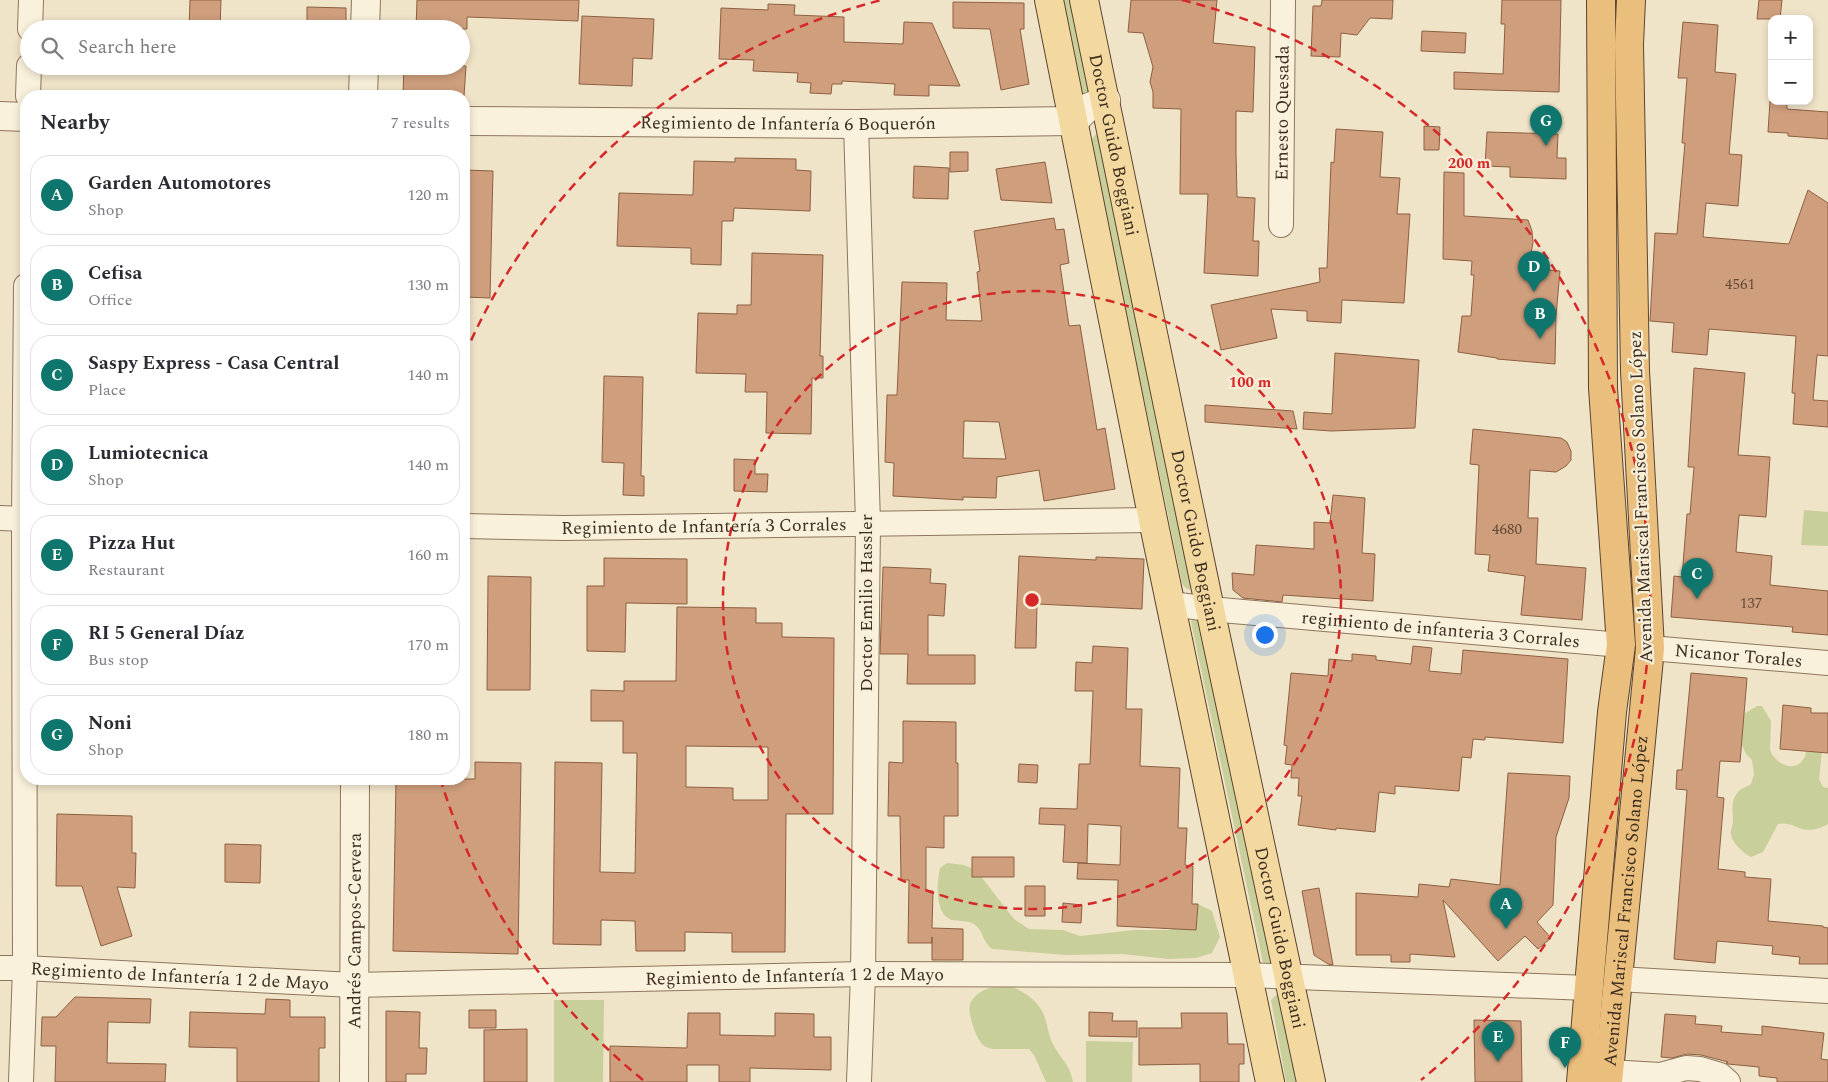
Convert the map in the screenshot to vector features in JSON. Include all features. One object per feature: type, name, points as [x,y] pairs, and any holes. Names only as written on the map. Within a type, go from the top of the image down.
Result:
[{"type":"highway","name":"Avenida Mariscal Francisco Solano López","points":[[1581,1082],[1612,712],[1620,645],[1603,388],[1601,0]]},
{"type":"highway","points":[[1621,0],[1621,16],[1629,44]]},
{"type":"highway","name":"Avenida Mariscal Francisco Solano López","points":[[1608,1077],[1650,648],[1635,371],[1629,44],[1631,0]]},
{"type":"main road","name":"Doctor Guido Boggiani","points":[[1049,0],[1153,520],[1270,1082]]},
{"type":"main road","name":"Doctor Guido Boggiani","points":[[1084,0],[1109,112],[1210,609],[1311,1082]]},
{"type":"street","points":[[30,0],[30,20]]},
{"type":"street","points":[[365,20],[366,0]]},
{"type":"street","name":"Ernesto Quesada","points":[[1281,225],[1283,0]]},
{"type":"street","points":[[28,90],[29,75]]},
{"type":"street","points":[[363,90],[364,75]]},
{"type":"street","name":"Regimiento de Infantería 6 Boquerón","points":[[470,121],[856,124],[1074,121],[1092,129],[1109,112]]},
{"type":"street","points":[[0,116],[20,117]]},
{"type":"street","name":"Doctor Emilio Hassler","points":[[856,124],[868,523],[863,974],[859,1082]]},
{"type":"street","points":[[0,518],[20,519]]},
{"type":"street","name":"Regimiento de Infantería 3 Corrales","points":[[470,526],[564,528],[1153,520]]},
{"type":"street","name":"regimiento de infanteria 3 Corrales","points":[[1171,604],[1620,645]]},
{"type":"street","name":"Nicanor Torales","points":[[1650,648],[1828,663]]},
{"type":"street","points":[[21,1082],[25,968],[25,785]]},
{"type":"street","name":"Andrés Campos-Cervera","points":[[354,1082],[355,785]]},
{"type":"street","name":"Regimiento de Infantería 1 2 de Mayo","points":[[0,968],[353,985],[863,974],[1248,974],[1588,988]]},
{"type":"street","points":[[1618,979],[1828,990]]},
{"type":"street","points":[[1608,1077],[1660,1075],[1686,1068],[1700,1069],[1720,1076],[1728,1082]]},
{"type":"green space","points":[[1060,0],[1079,0],[1098,90],[1082,97]]},
{"type":"green space","points":[[1101,133],[1196,589],[1188,589],[1182,583],[1091,142],[1095,135]]},
{"type":"green space","points":[[1804,510],[1828,512],[1828,546],[1801,545]]},
{"type":"green space","points":[[1196,616],[1203,616],[1280,963],[1264,966],[1263,963],[1191,622]]},
{"type":"green space","points":[[1757,706],[1762,706],[1771,721],[1770,750],[1779,762],[1793,766],[1803,760],[1807,750],[1822,752],[1819,779],[1823,787],[1828,788],[1828,824],[1819,828],[1805,830],[1790,824],[1778,824],[1763,852],[1751,857],[1742,851],[1732,837],[1732,806],[1735,795],[1751,784],[1754,774],[1752,760],[1746,754],[1740,741],[1739,717]]},
{"type":"green space","points":[[947,863],[964,865],[976,870],[1014,919],[1029,929],[1063,930],[1080,936],[1134,930],[1170,930],[1198,904],[1212,911],[1220,937],[1212,953],[1196,958],[1168,959],[1122,954],[1066,955],[992,949],[986,943],[977,926],[969,922],[952,920],[946,917],[942,911],[938,897],[938,881],[940,868]]},
{"type":"green space","points":[[1008,985],[1025,994],[1043,1012],[1051,1041],[1067,1065],[1073,1082],[1046,1082],[1034,1055],[1029,1049],[993,1049],[982,1044],[971,1019],[970,1004],[981,992],[992,987]]},
{"type":"green space","points":[[1283,994],[1304,1082],[1286,1082],[1271,1000],[1276,995]]},
{"type":"green space","points":[[554,1000],[604,1000],[603,1082],[554,1082]]},
{"type":"green space","points":[[1086,1041],[1133,1042],[1132,1082],[1086,1082]]},
{"type":"building","points":[[190,0],[221,0],[220,20],[189,20]]},
{"type":"building","points":[[417,0],[579,0],[578,21],[467,17],[467,20],[416,20]]},
{"type":"building","points":[[1131,0],[1217,0],[1213,43],[1255,47],[1253,112],[1236,111],[1236,153],[1237,197],[1255,198],[1253,241],[1259,241],[1258,276],[1204,273],[1208,194],[1180,194],[1181,109],[1153,108],[1153,92],[1150,82],[1153,67],[1143,33],[1128,32]]},
{"type":"building","points":[[1322,0],[1393,0],[1392,19],[1370,18],[1357,35],[1341,33],[1340,57],[1311,56],[1313,6],[1321,6]]},
{"type":"building","points":[[1502,0],[1561,0],[1559,92],[1454,89],[1454,72],[1503,74],[1505,24],[1501,24]]},
{"type":"building","points":[[1759,0],[1782,0],[1780,15],[1768,15],[1768,19],[1757,19]]},
{"type":"building","points":[[953,2],[1024,3],[1024,29],[1020,29],[1029,84],[1001,90],[990,29],[953,28]]},
{"type":"building","points":[[768,4],[795,5],[794,15],[844,17],[844,42],[903,44],[904,22],[932,23],[960,86],[929,85],[929,96],[894,95],[895,84],[842,81],[842,84],[832,84],[831,94],[810,93],[811,83],[797,82],[798,73],[753,71],[754,60],[719,59],[721,8],[768,10]]},
{"type":"building","points":[[307,7],[346,8],[346,20],[307,20]]},
{"type":"building","points":[[582,16],[654,19],[652,59],[633,58],[632,86],[579,84]]},
{"type":"building","points":[[1683,22],[1718,25],[1715,72],[1736,74],[1729,154],[1742,155],[1738,206],[1706,203],[1703,237],[1789,244],[1808,190],[1828,203],[1828,356],[1817,355],[1813,400],[1828,401],[1828,427],[1793,424],[1795,393],[1792,393],[1796,336],[1709,329],[1707,355],[1672,352],[1674,323],[1650,321],[1655,233],[1677,234],[1685,143],[1682,143],[1687,78],[1678,78]]},
{"type":"building","points":[[1422,31],[1466,33],[1465,53],[1421,51]]},
{"type":"building","points":[[404,75],[465,75],[464,90],[403,90]]},
{"type":"building","points":[[1770,105],[1787,105],[1787,109],[1828,112],[1828,139],[1788,136],[1788,133],[1768,132]]},
{"type":"building","points":[[1424,126],[1440,127],[1439,150],[1424,150]]},
{"type":"building","points":[[1336,129],[1383,132],[1380,177],[1400,178],[1397,214],[1410,214],[1404,303],[1342,300],[1341,323],[1307,321],[1307,311],[1271,309],[1277,338],[1221,350],[1211,305],[1320,282],[1319,268],[1327,268],[1331,162],[1334,163]]},
{"type":"building","points":[[1487,132],[1558,134],[1557,158],[1566,158],[1566,179],[1510,177],[1510,167],[1485,166]]},
{"type":"building","points":[[950,152],[968,152],[968,171],[950,172]]},
{"type":"building","points":[[735,158],[796,159],[796,170],[811,171],[810,211],[734,208],[733,221],[722,221],[721,265],[691,264],[691,248],[617,246],[619,193],[693,195],[694,161],[735,162]]},
{"type":"building","points":[[1045,162],[1052,203],[1001,200],[996,169]]},
{"type":"building","points":[[914,166],[949,168],[948,199],[913,198]]},
{"type":"building","points":[[470,170],[493,171],[490,298],[470,297]]},
{"type":"building","points":[[1444,172],[1464,173],[1464,216],[1528,220],[1532,231],[1533,243],[1528,268],[1560,271],[1556,316],[1555,364],[1497,359],[1458,352],[1462,316],[1471,316],[1474,275],[1471,275],[1472,261],[1443,259]]},
{"type":"building","points":[[1054,218],[1056,230],[1064,229],[1069,263],[1060,265],[1069,326],[1080,325],[1097,430],[1105,428],[1115,489],[1044,501],[1039,470],[997,477],[996,498],[963,497],[963,500],[893,496],[894,463],[885,462],[887,395],[897,395],[902,282],[947,283],[946,320],[982,321],[977,272],[980,271],[974,231]],"holes":[[[964,421],[999,422],[1006,459],[963,458]]]},
{"type":"building","points":[[752,253],[823,255],[820,356],[823,356],[823,378],[812,378],[811,434],[766,433],[767,392],[745,392],[746,374],[696,373],[698,313],[737,314],[737,305],[751,305]]},
{"type":"building","points":[[1335,353],[1419,360],[1415,428],[1331,431],[1303,429],[1304,412],[1332,414]]},
{"type":"building","points":[[1694,368],[1745,373],[1738,455],[1770,457],[1766,517],[1739,515],[1736,552],[1772,556],[1770,585],[1828,591],[1828,635],[1792,632],[1793,627],[1671,617],[1674,576],[1682,577],[1687,514],[1690,514],[1694,467],[1688,467]]},
{"type":"building","points":[[604,376],[643,377],[641,476],[644,476],[644,496],[623,495],[624,463],[602,462]]},
{"type":"building","points":[[1205,405],[1293,411],[1297,429],[1205,422]]},
{"type":"building","points":[[1473,429],[1561,438],[1567,442],[1571,451],[1571,460],[1566,466],[1556,472],[1530,470],[1528,518],[1538,518],[1536,564],[1586,568],[1582,620],[1521,615],[1525,576],[1488,571],[1490,555],[1475,554],[1479,465],[1470,464]]},
{"type":"building","points":[[734,459],[755,460],[755,474],[768,474],[767,492],[734,491]]},
{"type":"building","points":[[1333,495],[1365,498],[1362,553],[1375,554],[1373,601],[1283,595],[1282,602],[1243,598],[1233,590],[1232,573],[1254,575],[1256,545],[1314,549],[1314,522],[1330,523]]},
{"type":"building","points":[[1019,556],[1096,560],[1096,557],[1144,559],[1142,609],[1037,604],[1036,648],[1015,648]]},
{"type":"building","points":[[604,558],[687,559],[687,604],[626,603],[625,652],[587,651],[587,586],[604,586]]},
{"type":"building","points":[[883,567],[931,569],[930,583],[946,584],[944,616],[928,615],[928,655],[975,655],[975,684],[907,684],[908,654],[880,654]]},
{"type":"building","points":[[488,576],[531,577],[530,690],[487,690]]},
{"type":"building","points":[[677,607],[756,608],[756,623],[782,623],[782,637],[834,638],[833,814],[786,814],[785,952],[732,952],[732,933],[685,932],[685,951],[636,951],[635,921],[601,920],[601,945],[553,944],[555,762],[602,763],[600,872],[635,873],[637,753],[623,753],[623,721],[591,721],[591,690],[624,691],[624,681],[676,681]],"holes":[[[686,746],[768,747],[768,800],[733,800],[733,788],[686,787]]]},
{"type":"building","points":[[1093,646],[1128,648],[1126,709],[1142,709],[1140,766],[1180,768],[1178,828],[1187,828],[1185,865],[1193,866],[1192,904],[1198,904],[1196,930],[1117,926],[1118,880],[1077,879],[1078,863],[1120,865],[1121,826],[1088,824],[1087,863],[1063,862],[1065,825],[1039,824],[1040,808],[1077,809],[1079,764],[1090,764],[1093,691],[1075,691],[1076,662],[1092,663]]},
{"type":"building","points":[[1413,646],[1432,648],[1429,671],[1461,674],[1463,650],[1568,659],[1563,743],[1485,737],[1485,740],[1473,739],[1471,758],[1462,757],[1459,791],[1395,786],[1395,794],[1379,792],[1375,832],[1336,828],[1336,830],[1298,825],[1302,796],[1298,796],[1299,778],[1291,778],[1292,765],[1285,764],[1287,746],[1284,745],[1291,673],[1328,676],[1329,659],[1352,661],[1352,654],[1376,656],[1376,660],[1411,664]]},
{"type":"building","points":[[1691,673],[1747,678],[1740,762],[1720,761],[1717,797],[1724,798],[1718,869],[1745,872],[1745,877],[1771,879],[1768,921],[1828,928],[1828,964],[1799,964],[1800,957],[1772,954],[1773,946],[1717,941],[1715,963],[1674,959],[1687,790],[1676,789],[1677,770],[1682,770]]},
{"type":"building","points":[[1783,705],[1811,708],[1811,713],[1828,713],[1828,753],[1780,749]]},
{"type":"building","points":[[903,721],[956,722],[958,816],[944,816],[944,848],[926,847],[926,891],[933,891],[932,928],[963,929],[963,960],[932,960],[932,943],[908,943],[909,880],[901,880],[900,816],[888,816],[889,762],[903,763]]},
{"type":"building","points":[[475,762],[521,763],[518,954],[393,951],[396,785],[470,785],[470,779],[475,779]]},
{"type":"building","points":[[1019,764],[1038,765],[1037,783],[1018,782]]},
{"type":"building","points":[[1508,773],[1570,776],[1569,798],[1556,837],[1553,905],[1537,922],[1551,938],[1538,949],[1525,936],[1498,961],[1443,900],[1455,957],[1410,954],[1410,962],[1391,962],[1391,955],[1356,955],[1356,893],[1418,897],[1419,884],[1449,887],[1451,879],[1500,885]]},
{"type":"building","points":[[57,814],[132,816],[132,853],[136,853],[135,888],[117,887],[132,936],[101,946],[82,886],[56,886]]},
{"type":"building","points":[[225,844],[261,845],[260,883],[225,882]]},
{"type":"building","points":[[972,857],[1014,857],[1014,877],[972,877]]},
{"type":"building","points":[[1025,886],[1045,886],[1045,916],[1025,916]]},
{"type":"building","points":[[1319,888],[1333,965],[1314,955],[1302,891]]},
{"type":"building","points":[[1063,903],[1082,905],[1081,923],[1062,922]]},
{"type":"building","points":[[75,997],[151,999],[150,1023],[108,1022],[107,1063],[166,1064],[165,1082],[55,1082],[56,1046],[41,1046],[42,1017],[56,1017]]},
{"type":"building","points":[[266,999],[290,1000],[290,1017],[325,1017],[325,1048],[319,1048],[319,1082],[237,1082],[237,1048],[189,1047],[190,1012],[265,1014]]},
{"type":"building","points":[[469,1010],[496,1010],[496,1028],[469,1028]]},
{"type":"building","points":[[386,1011],[420,1012],[419,1048],[427,1048],[426,1074],[406,1074],[406,1082],[386,1082]]},
{"type":"building","points":[[1089,1012],[1113,1013],[1112,1021],[1137,1021],[1137,1037],[1089,1036]]},
{"type":"building","points":[[688,1013],[720,1013],[720,1035],[775,1036],[775,1013],[814,1014],[814,1037],[831,1037],[831,1070],[750,1068],[750,1082],[719,1082],[719,1065],[687,1065],[687,1082],[610,1082],[610,1046],[687,1048]]},
{"type":"building","points":[[1181,1013],[1227,1013],[1228,1044],[1244,1044],[1244,1064],[1239,1064],[1239,1082],[1200,1082],[1200,1064],[1139,1065],[1139,1028],[1182,1028]]},
{"type":"building","points":[[1665,1014],[1696,1016],[1695,1024],[1722,1026],[1721,1032],[1762,1035],[1762,1026],[1824,1033],[1821,1059],[1828,1060],[1828,1082],[1777,1082],[1777,1078],[1759,1076],[1759,1067],[1728,1064],[1726,1063],[1728,1062],[1701,1055],[1687,1054],[1672,1058],[1661,1057]]},
{"type":"building","points":[[1474,1020],[1521,1021],[1522,1082],[1475,1082]]},
{"type":"building","points":[[527,1029],[527,1082],[484,1082],[484,1030]]},
{"type":"place","name":"Noni","points":[[1546,146]]},
{"type":"place","name":"Lumiotecnica","points":[[1534,292]]},
{"type":"place","name":"Cefisa","points":[[1540,339]]},
{"type":"place","name":"Saspy Express - Casa Central","points":[[1697,599]]},
{"type":"place","name":"Garden Automotores","points":[[1506,929]]},
{"type":"place","name":"Pizza Hut","points":[[1498,1062]]},
{"type":"place","name":"RI 5 General Díaz","points":[[1565,1068]]}]
